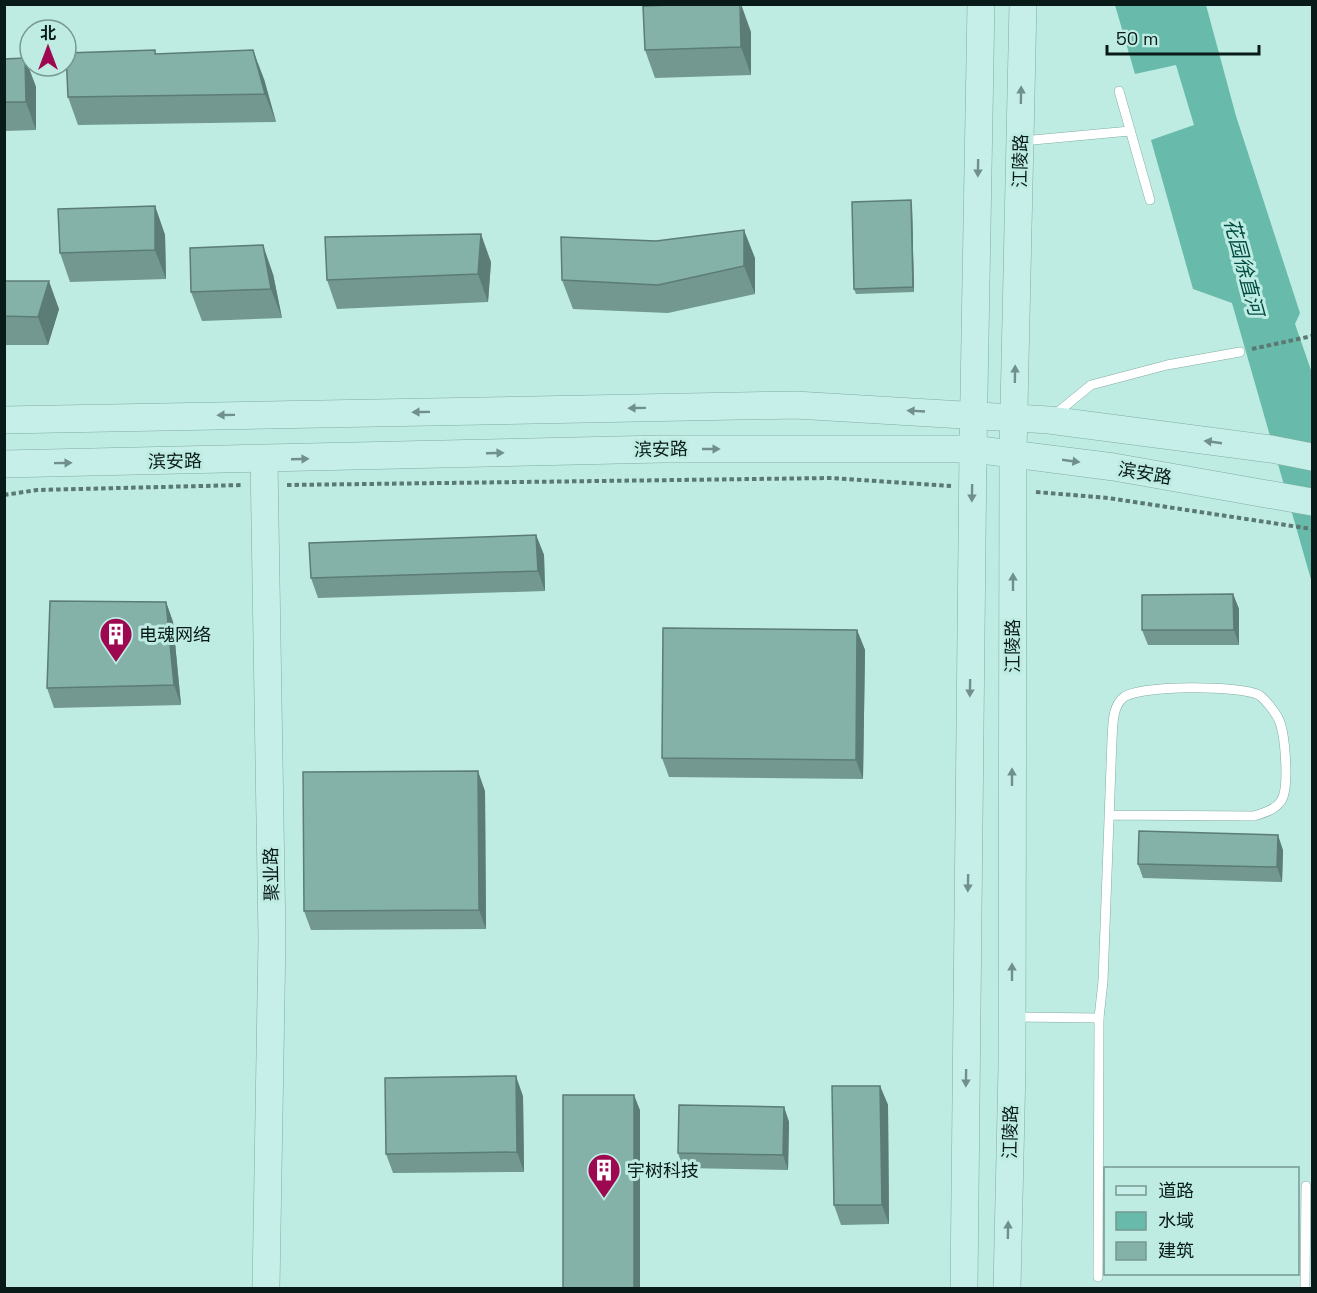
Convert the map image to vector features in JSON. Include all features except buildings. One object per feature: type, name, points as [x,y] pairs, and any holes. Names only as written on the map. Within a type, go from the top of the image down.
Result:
[{"type":"main road","points":[[964,1288],[972,449],[981,4]]},
{"type":"main road","name":"江陵路","points":[[1006,1288],[1012,1017],[1013,453],[1023,4]]},
{"type":"main road","points":[[4,420],[795,405],[1049,420],[1271,449],[1312,457]]},
{"type":"main road","name":"滨安路","points":[[4,464],[264,472],[662,449],[972,449],[1114,467],[1312,502]]},
{"type":"main road","name":"聚业路","points":[[264,472],[272,939],[266,1288]]},
{"type":"lane","points":[[1119,91],[1150,200]]},
{"type":"lane","points":[[1020,142],[1130,130]]},
{"type":"lane","points":[[1049,420],[1091,385],[1167,365],[1240,351]]},
{"type":"lane","points":[[1098,1278],[1099,1018],[1103,981],[1109,815],[1115,709],[1124,697],[1144,689],[1244,689],[1260,696],[1280,720],[1287,779],[1281,801],[1270,811],[1254,816],[1109,815]]},
{"type":"lane","points":[[1012,1017],[1099,1018]]},
{"type":"lane","points":[[1305,1288],[1306,1186]]},
{"type":"path","points":[[1240,351],[1312,336]]},
{"type":"path","points":[[4,495],[37,490],[264,472],[832,478],[972,488]]},
{"type":"path","points":[[1013,490],[1108,498],[1312,529]]},
{"type":"water","name":"花园徐直河","points":[[1115,5],[1206,5],[1236,116],[1300,313],[1295,324],[1312,373],[1312,583],[1232,303],[1193,289],[1151,140],[1194,125],[1176,65],[1135,74]]},
{"type":"place","name":"电魂网络","points":[[116,663]]},
{"type":"place","name":"宇树科技","points":[[604,1199]]}]
